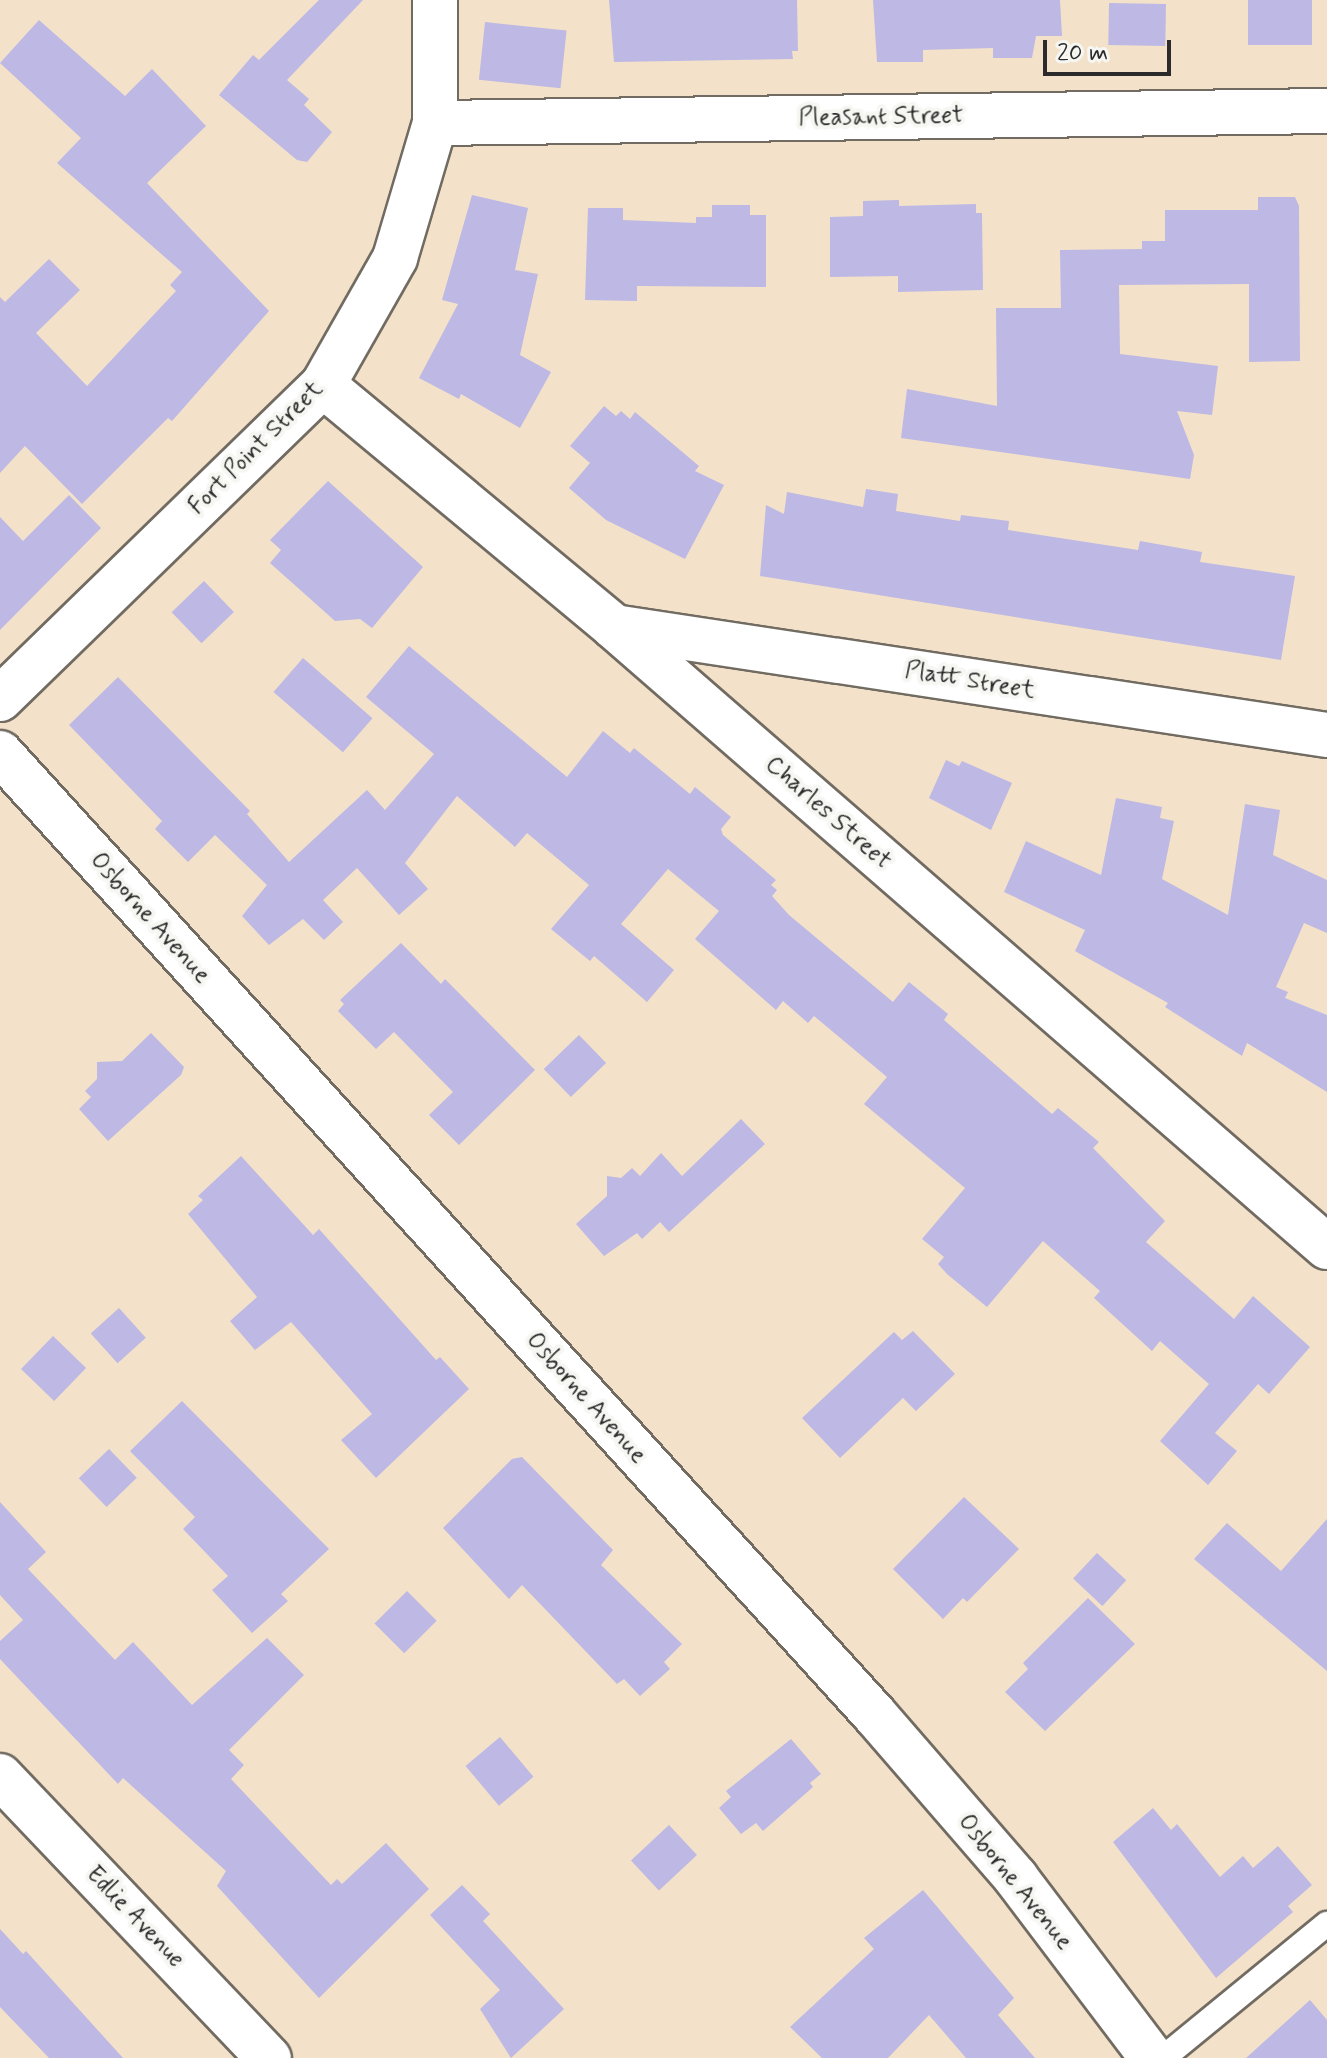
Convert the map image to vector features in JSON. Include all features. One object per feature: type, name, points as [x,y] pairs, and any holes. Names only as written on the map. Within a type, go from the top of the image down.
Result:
[{"type":"street","name":"Fort Point Street","points":[[0,699],[323,385],[395,258],[435,123],[435,0]]},
{"type":"street","name":"Pleasant Street","points":[[435,123],[1327,111]]},
{"type":"street","name":"Charles Street","points":[[323,385],[614,627],[1327,1247]]},
{"type":"street","name":"Platt Street","points":[[614,627],[1327,735]]},
{"type":"street","name":"Osborne Avenue","points":[[0,753],[875,1715],[1016,1878],[1152,2058]]},
{"type":"street","name":"Edlie Avenue","points":[[0,1776],[269,2058]]},
{"type":"lane","points":[[1163,2058],[1327,1924]]},
{"type":"building","points":[[319,0],[363,0],[287,80],[309,99],[304,105],[332,132],[307,162],[297,160],[219,95],[253,55],[259,60]]},
{"type":"building","points":[[609,0],[797,0],[798,51],[792,51],[793,59],[614,62]]},
{"type":"building","points":[[873,0],[1060,0],[1062,36],[1036,36],[1032,58],[993,58],[993,48],[923,50],[923,62],[877,62]]},
{"type":"building","points":[[1248,0],[1312,0],[1312,45],[1248,45]]},
{"type":"building","points":[[1109,3],[1166,4],[1165,46],[1108,45]]},
{"type":"building","points":[[39,20],[125,96],[152,69],[206,126],[147,183],[269,311],[172,421],[168,418],[82,504],[25,446],[0,473],[0,297],[5,302],[49,259],[80,290],[36,333],[87,386],[176,291],[170,285],[182,272],[57,163],[81,138],[0,63]]},
{"type":"building","points":[[485,22],[567,31],[560,88],[479,80]]},
{"type":"building","points":[[472,195],[528,208],[515,270],[538,274],[520,355],[551,372],[520,428],[461,394],[459,399],[419,378],[458,304],[442,300]]},
{"type":"building","points":[[1258,197],[1295,197],[1299,206],[1300,361],[1249,362],[1249,284],[1119,285],[1120,354],[1218,366],[1212,415],[1177,411],[1194,455],[1190,479],[901,438],[907,389],[997,406],[996,308],[1061,308],[1060,250],[1142,249],[1142,241],[1165,241],[1165,210],[1258,210]]},
{"type":"building","points":[[899,200],[899,206],[976,204],[976,213],[982,213],[983,290],[898,292],[898,276],[830,277],[830,217],[863,216],[863,201]]},
{"type":"building","points":[[712,205],[750,205],[750,215],[766,215],[766,287],[637,286],[637,301],[585,300],[588,208],[623,208],[623,220],[696,223],[696,217],[712,217]]},
{"type":"building","points":[[604,406],[616,416],[621,411],[630,419],[635,412],[699,466],[695,471],[724,485],[685,559],[606,520],[569,488],[590,463],[570,446]]},
{"type":"building","points":[[328,481],[423,567],[372,628],[360,619],[335,621],[270,563],[281,550],[270,540]]},
{"type":"building","points":[[866,489],[898,494],[896,511],[960,521],[961,515],[1009,521],[1008,530],[1138,550],[1140,541],[1202,552],[1200,562],[1295,576],[1281,660],[760,576],[766,505],[784,514],[787,492],[863,507]]},
{"type":"building","points":[[69,495],[101,528],[0,630],[0,517],[23,541]]},
{"type":"building","points":[[204,581],[234,612],[202,643],[172,612]]},
{"type":"building","points":[[409,646],[567,777],[603,731],[630,753],[634,748],[690,794],[695,787],[731,817],[721,829],[723,835],[776,880],[771,885],[777,890],[772,896],[789,915],[893,1002],[909,982],[948,1014],[944,1020],[1052,1114],[1058,1108],[1099,1142],[1093,1148],[1165,1221],[1146,1242],[1234,1319],[1253,1296],[1310,1347],[1269,1394],[1258,1384],[1215,1433],[1237,1451],[1208,1485],[1160,1441],[1209,1384],[1160,1341],[1152,1351],[1094,1298],[1100,1291],[1043,1241],[987,1307],[947,1274],[938,1264],[944,1257],[922,1239],[965,1188],[864,1104],[887,1077],[814,1016],[808,1023],[783,1001],[776,1010],[695,939],[719,911],[668,869],[621,924],[674,970],[647,1002],[594,956],[590,961],[551,929],[589,885],[527,833],[515,847],[457,796],[405,863],[428,889],[399,915],[357,868],[323,900],[343,922],[324,940],[303,919],[269,945],[242,916],[267,885],[215,835],[188,862],[155,829],[162,821],[69,725],[118,677],[250,811],[247,814],[289,862],[367,790],[385,810],[434,754],[366,697]]},
{"type":"building","points":[[303,658],[372,718],[343,752],[273,692]]},
{"type":"building","points":[[946,760],[959,766],[962,761],[1012,783],[991,830],[929,798]]},
{"type":"building","points":[[1116,798],[1162,807],[1160,818],[1174,821],[1162,879],[1228,915],[1245,804],[1280,810],[1273,855],[1327,880],[1327,933],[1304,923],[1276,987],[1288,992],[1285,998],[1327,1015],[1327,1092],[1247,1043],[1242,1056],[1165,1007],[1168,1003],[1075,951],[1085,930],[1004,892],[1026,841],[1101,875]]},
{"type":"building","points":[[401,943],[441,984],[445,979],[535,1070],[459,1145],[429,1115],[453,1092],[394,1032],[376,1049],[338,1011],[344,1004],[340,1000]]},
{"type":"building","points":[[151,1033],[184,1067],[181,1075],[108,1141],[79,1109],[91,1097],[85,1091],[97,1079],[97,1062],[122,1061]]},
{"type":"building","points":[[579,1035],[606,1063],[571,1097],[544,1069]]},
{"type":"building","points":[[741,1119],[765,1144],[669,1232],[660,1222],[642,1239],[637,1233],[604,1256],[576,1224],[607,1196],[607,1176],[621,1178],[632,1168],[640,1176],[661,1153],[682,1176]]},
{"type":"building","points":[[241,1156],[313,1235],[319,1229],[436,1360],[440,1357],[469,1389],[376,1478],[341,1440],[372,1414],[291,1322],[255,1350],[230,1321],[257,1297],[188,1214],[203,1200],[198,1196]]},
{"type":"building","points":[[119,1308],[146,1338],[118,1363],[91,1333]]},
{"type":"building","points":[[913,1331],[955,1374],[916,1411],[903,1398],[840,1458],[802,1418],[894,1332],[902,1340]]},
{"type":"building","points":[[53,1336],[86,1368],[54,1401],[21,1369]]},
{"type":"building","points":[[182,1401],[329,1549],[281,1594],[288,1601],[252,1633],[212,1590],[228,1576],[183,1529],[195,1517],[130,1451]]},
{"type":"building","points":[[109,1449],[137,1478],[107,1507],[79,1478]]},
{"type":"building","points":[[522,1457],[613,1550],[601,1565],[682,1644],[664,1662],[670,1669],[640,1696],[624,1679],[617,1684],[522,1585],[509,1599],[443,1528],[512,1459]]},
{"type":"building","points":[[964,1497],[1019,1549],[967,1602],[963,1598],[943,1619],[893,1569]]},
{"type":"building","points":[[0,1502],[46,1552],[28,1569],[115,1660],[133,1642],[192,1705],[267,1638],[304,1675],[229,1750],[244,1765],[231,1779],[331,1885],[337,1879],[342,1884],[386,1843],[429,1889],[319,1998],[217,1886],[226,1871],[123,1778],[118,1784],[0,1659],[0,1641],[23,1620],[0,1595]]},
{"type":"building","points":[[1327,1519],[1327,1671],[1194,1559],[1227,1523],[1281,1571]]},
{"type":"building","points":[[1097,1553],[1126,1580],[1102,1606],[1073,1579]]},
{"type":"building","points":[[407,1591],[437,1621],[404,1653],[374,1624]]},
{"type":"building","points":[[1088,1598],[1135,1644],[1045,1731],[1005,1692],[1028,1669],[1023,1663]]},
{"type":"building","points":[[500,1737],[533,1777],[499,1806],[466,1766]]},
{"type":"building","points":[[791,1739],[821,1774],[810,1783],[813,1787],[763,1831],[756,1823],[741,1834],[719,1808],[731,1797],[726,1791]]},
{"type":"building","points":[[1153,1808],[1171,1830],[1177,1824],[1220,1877],[1243,1856],[1253,1868],[1278,1846],[1312,1885],[1288,1906],[1293,1912],[1216,1978],[1113,1842]]},
{"type":"building","points":[[669,1825],[697,1855],[659,1890],[631,1860]]},
{"type":"building","points":[[462,1885],[490,1914],[483,1921],[564,2009],[511,2058],[480,2009],[500,1990],[430,1915]]},
{"type":"building","points":[[923,1890],[1014,1998],[998,2015],[1035,2058],[966,2058],[929,2015],[888,2058],[822,2058],[790,2027],[874,1949],[864,1938]]},
{"type":"building","points":[[0,1929],[23,1954],[26,1951],[123,2058],[49,2058],[0,2007]]},
{"type":"building","points":[[1310,2000],[1327,2020],[1327,2058],[1246,2058]]}]
